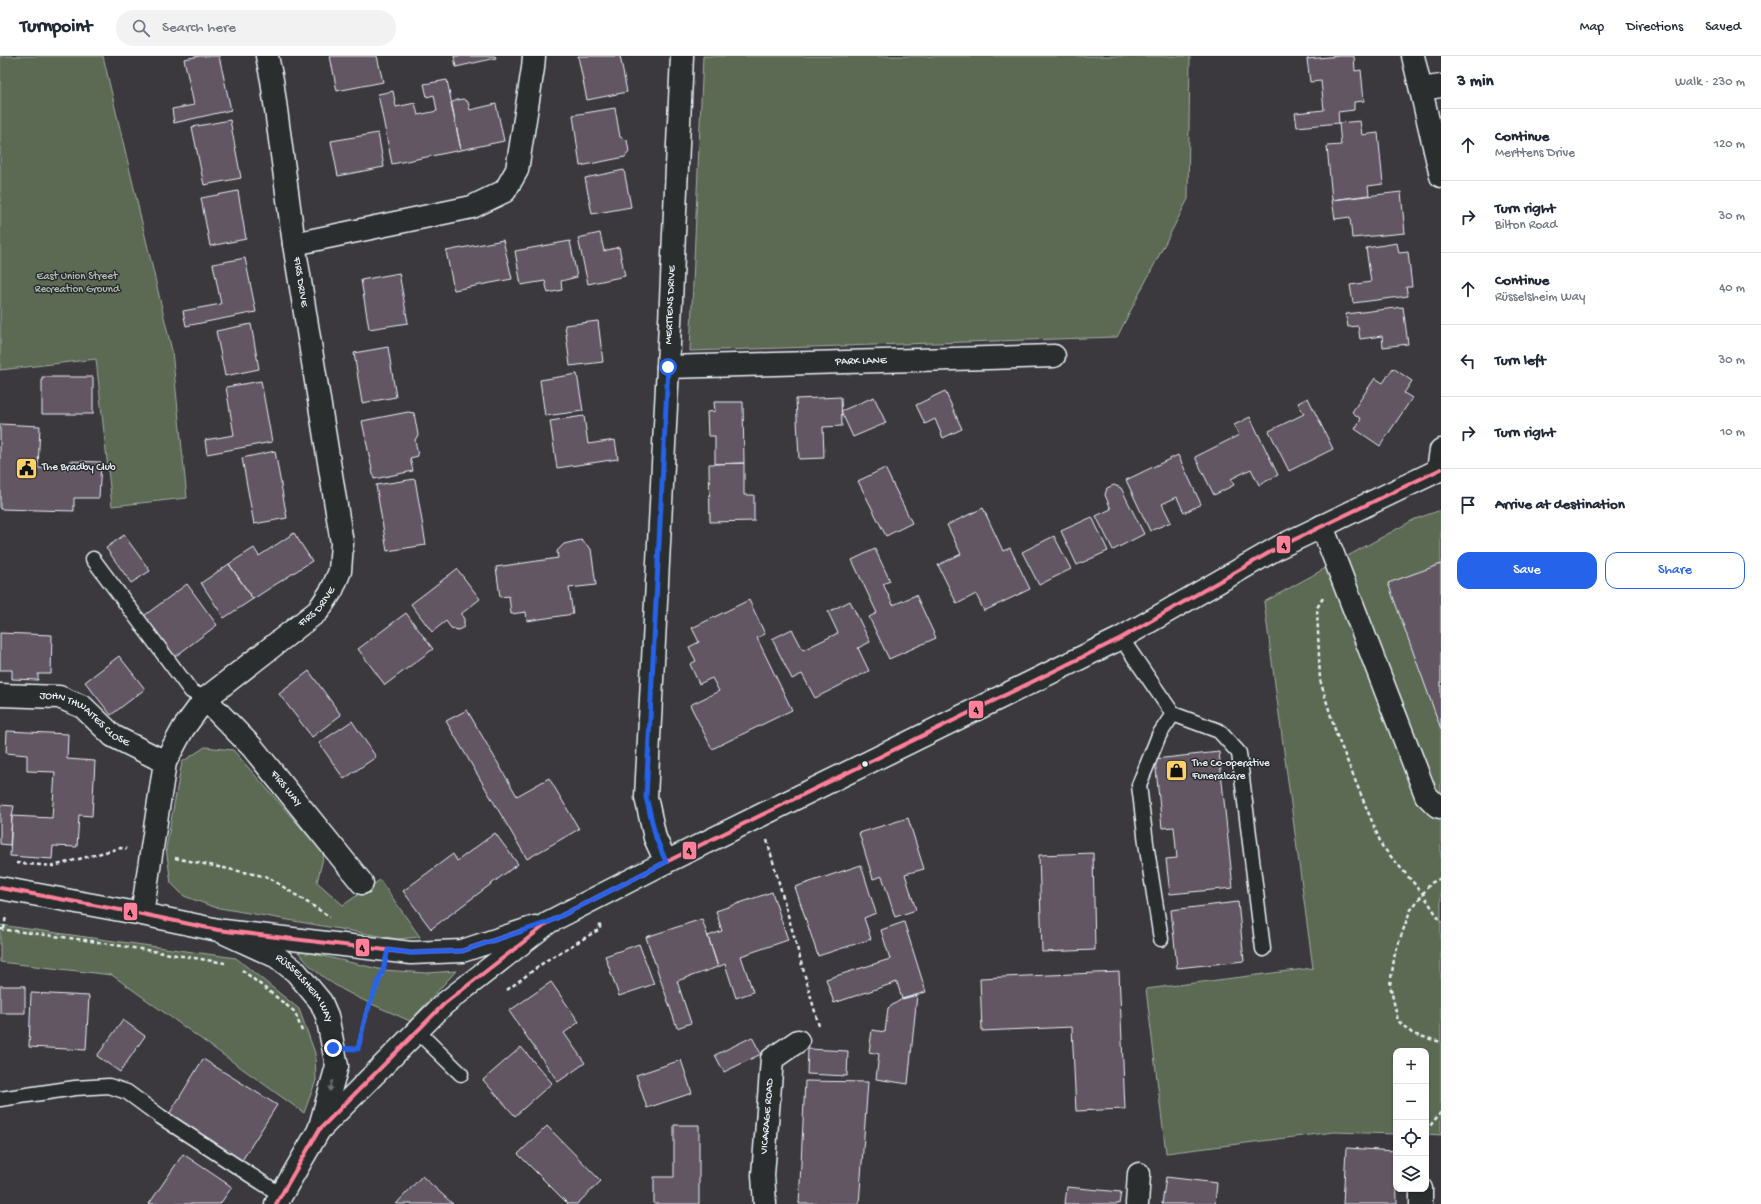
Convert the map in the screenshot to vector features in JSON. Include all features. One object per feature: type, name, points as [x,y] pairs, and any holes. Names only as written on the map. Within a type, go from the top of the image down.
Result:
[{"type":"main road","name":"FIRS DRIVE","points":[[142,914],[150,853],[165,762],[183,729],[205,699],[318,611],[332,590],[340,571],[342,543],[294,244],[272,80],[267,56]]},
{"type":"main road","name":"FIRS DRIVE","points":[[294,244],[472,207],[505,191],[518,170],[534,68],[534,56]]},
{"type":"main road","name":"MERTTENS DRIVE","points":[[666,862],[656,838],[646,797],[682,56]]},
{"type":"main road","points":[[1413,56],[1431,88],[1441,176]]},
{"type":"main road","name":"PARK LANE","points":[[668,367],[1054,356]]},
{"type":"main road","points":[[278,1200],[319,1130],[444,1004],[549,922],[666,862],[1121,638],[1279,547],[1322,526],[1440,463]]},
{"type":"main road","points":[[1322,526],[1426,796],[1437,806],[1441,807]]},
{"type":"main road","name":"JOHN THWAITES CLOSE","points":[[0,695],[59,697],[83,707],[112,736],[165,762]]},
{"type":"main road","name":"FIRS WAY","points":[[205,699],[252,747],[362,883]]},
{"type":"main road","name":"RÜSSELSHEIM WAY","points":[[0,888],[142,914],[218,930],[411,953],[462,951],[549,922]]},
{"type":"main road","name":"RÜSSELSHEIM WAY","points":[[218,930],[277,957],[296,972],[321,1002],[327,1016],[336,1066],[319,1130]]},
{"type":"main road","name":"VICARAGE ROAD","points":[[765,1204],[763,1175],[772,1060],[798,1041]]},
{"type":"main road","points":[[1137,1204],[1139,1174]]},
{"type":"main road","points":[[1421,1192],[1421,1204]]},
{"type":"lane","points":[[93,559],[191,691],[205,699]]},
{"type":"lane","points":[[1121,638],[1173,714],[1219,731],[1239,753],[1263,949]]},
{"type":"lane","points":[[1162,940],[1146,843],[1139,785],[1159,735],[1173,714]]},
{"type":"lane","points":[[417,1031],[461,1074]]},
{"type":"lane","points":[[0,1099],[75,1088],[109,1086],[127,1092],[278,1200]]},
{"type":"path","points":[[1338,568],[1317,608],[1320,680],[1337,736],[1382,846],[1422,894],[1441,922]]},
{"type":"path","points":[[760,816],[820,1031],[798,1041]]},
{"type":"path","points":[[14,863],[53,866],[120,848],[150,853],[268,877],[331,917]]},
{"type":"path","points":[[1441,878],[1431,883],[1410,911],[1395,953],[1390,985],[1398,1021],[1413,1034],[1441,1042]]},
{"type":"path","points":[[0,929],[85,940],[226,963]]},
{"type":"path","points":[[240,969],[295,1012],[308,1048],[358,1049],[366,1014],[383,970],[388,950]]},
{"type":"path","points":[[1429,1127],[1441,1112]]},
{"type":"green space","name":"East Union Street Recreation Ground","points":[[0,56],[103,56],[172,351],[187,498],[112,506],[96,359],[0,370]]},
{"type":"green space","points":[[703,56],[1190,56],[1188,199],[1117,337],[690,351]]},
{"type":"green space","points":[[1441,510],[1441,1135],[1429,1134],[1429,1048],[1393,1048],[1393,1134],[1334,1132],[1166,1153],[1146,989],[1313,968],[1264,602],[1415,519]]},
{"type":"green space","points":[[205,747],[233,750],[324,854],[317,882],[343,905],[380,880],[420,937],[397,939],[214,907],[184,896],[171,883],[166,848],[182,762]]},
{"type":"green space","points":[[0,925],[236,958],[299,1009],[315,1053],[316,1080],[304,1113],[112,975],[0,962]]},
{"type":"green space","points":[[297,950],[383,970],[426,973],[456,971],[410,1021],[348,993],[333,984],[307,963]]},
{"type":"building","points":[[200,56],[219,56],[231,110],[174,123],[172,109],[194,105],[184,59]]},
{"type":"building","points":[[330,56],[377,56],[383,82],[337,91]]},
{"type":"building","points":[[454,56],[495,56],[496,58],[456,67]]},
{"type":"building","points":[[578,56],[620,56],[627,92],[587,100]]},
{"type":"building","points":[[1354,56],[1355,71],[1361,70],[1364,101],[1354,102],[1354,110],[1338,112],[1339,123],[1297,127],[1295,113],[1324,110],[1321,81],[1310,82],[1307,59]]},
{"type":"building","points":[[447,80],[461,150],[392,164],[378,94],[393,91],[396,107],[415,103],[418,115],[437,111],[434,95],[427,97],[424,84]]},
{"type":"building","points":[[463,99],[468,102],[470,110],[496,104],[504,141],[461,150],[451,103]]},
{"type":"building","points":[[615,108],[620,137],[627,140],[629,152],[625,157],[580,166],[573,115]]},
{"type":"building","points":[[230,120],[241,178],[204,185],[192,127]]},
{"type":"building","points":[[1360,121],[1362,135],[1378,133],[1383,184],[1368,186],[1369,195],[1332,200],[1327,146],[1341,145],[1339,123]]},
{"type":"building","points":[[378,133],[384,167],[338,176],[331,141]]},
{"type":"building","points":[[624,170],[631,207],[592,214],[585,178]]},
{"type":"building","points":[[238,191],[246,239],[210,246],[201,198]]},
{"type":"building","points":[[1401,192],[1405,233],[1352,238],[1350,217],[1335,219],[1332,200]]},
{"type":"building","points":[[600,233],[604,251],[619,247],[625,276],[588,284],[578,238]]},
{"type":"building","points":[[503,240],[512,279],[454,290],[446,251]]},
{"type":"building","points":[[570,241],[577,277],[561,281],[562,290],[548,293],[545,281],[521,285],[515,251]]},
{"type":"building","points":[[1397,243],[1399,253],[1408,252],[1412,287],[1406,287],[1408,296],[1353,303],[1350,285],[1371,282],[1366,248]]},
{"type":"building","points":[[245,258],[256,312],[186,326],[183,311],[221,304],[213,264]]},
{"type":"building","points":[[399,273],[408,323],[369,329],[361,280]]},
{"type":"building","points":[[1403,307],[1408,344],[1383,347],[1382,336],[1360,339],[1358,326],[1348,327],[1346,314]]},
{"type":"building","points":[[598,321],[603,362],[570,366],[565,325]]},
{"type":"building","points":[[251,324],[259,369],[225,376],[216,331]]},
{"type":"building","points":[[388,347],[396,397],[362,403],[354,353]]},
{"type":"building","points":[[1393,368],[1412,381],[1404,393],[1412,398],[1380,446],[1355,429],[1361,419],[1352,412],[1375,378],[1383,383]]},
{"type":"building","points":[[577,374],[583,411],[545,416],[540,380]]},
{"type":"building","points":[[42,377],[93,377],[93,414],[42,414]]},
{"type":"building","points":[[261,381],[272,442],[207,454],[205,440],[234,435],[226,387]]},
{"type":"building","points":[[945,391],[962,429],[943,438],[935,419],[925,424],[916,405]]},
{"type":"building","points":[[841,397],[842,426],[823,427],[824,458],[799,459],[796,399]]},
{"type":"building","points":[[874,397],[886,423],[853,437],[841,411]]},
{"type":"building","points":[[1308,398],[1333,449],[1289,471],[1269,431],[1304,414],[1298,403]]},
{"type":"building","points":[[714,402],[743,402],[744,463],[715,464],[715,436],[708,436],[707,412],[715,411]]},
{"type":"building","points":[[408,412],[414,413],[418,435],[415,440],[418,456],[410,458],[413,471],[374,479],[362,421]]},
{"type":"building","points":[[584,416],[588,444],[615,440],[618,459],[557,468],[550,421]]},
{"type":"building","points":[[1250,417],[1278,475],[1259,485],[1251,469],[1231,479],[1234,485],[1214,495],[1195,457],[1239,435],[1234,425]]},
{"type":"building","name":"The Bradby Club","points":[[0,424],[40,426],[38,468],[70,469],[70,461],[101,462],[99,498],[74,498],[74,511],[0,509]]},
{"type":"building","points":[[275,451],[287,518],[254,524],[242,458]]},
{"type":"building","points":[[1178,455],[1201,504],[1184,513],[1177,497],[1162,504],[1171,522],[1150,531],[1126,480]]},
{"type":"building","points":[[744,463],[744,495],[754,495],[754,521],[710,522],[709,464]]},
{"type":"building","points":[[885,468],[912,523],[886,536],[858,481]]},
{"type":"building","points":[[415,479],[426,545],[387,551],[376,485]]},
{"type":"building","points":[[1114,485],[1121,488],[1144,534],[1113,550],[1096,516],[1111,509],[1105,495],[1107,488]]},
{"type":"building","points":[[983,508],[1003,551],[1010,548],[1030,589],[984,611],[976,594],[957,604],[938,565],[961,554],[947,525]]},
{"type":"building","points":[[1092,517],[1108,551],[1077,565],[1061,531]]},
{"type":"building","points":[[294,533],[312,561],[253,599],[229,564],[254,548],[259,556]]},
{"type":"building","points":[[124,535],[150,571],[131,583],[106,548]]},
{"type":"building","points":[[1054,536],[1071,569],[1039,585],[1022,552]]},
{"type":"building","points":[[581,540],[591,549],[596,585],[569,588],[573,614],[527,621],[526,612],[511,614],[509,596],[500,597],[496,567],[558,558],[557,551],[564,544]]},
{"type":"building","points":[[875,549],[890,581],[883,584],[893,605],[916,595],[936,638],[889,659],[869,617],[877,613],[852,560]]},
{"type":"building","points":[[229,564],[253,599],[224,618],[201,583]]},
{"type":"building","points":[[1441,564],[1441,729],[1388,583]]},
{"type":"building","points":[[457,569],[480,599],[461,614],[464,619],[464,627],[458,630],[451,628],[446,621],[432,632],[411,604]]},
{"type":"building","points":[[187,584],[217,625],[172,659],[141,618]]},
{"type":"building","points":[[749,600],[765,634],[757,638],[792,710],[712,749],[690,705],[719,691],[712,678],[699,684],[690,664],[696,661],[689,647],[699,642],[692,628]]},
{"type":"building","points":[[850,601],[870,642],[858,648],[869,671],[815,698],[802,674],[792,679],[772,639],[792,629],[803,650],[838,633],[828,612]]},
{"type":"building","points":[[406,613],[433,649],[385,685],[358,649]]},
{"type":"building","points":[[0,633],[52,635],[51,674],[38,674],[38,680],[12,679],[12,670],[0,670]]},
{"type":"building","points":[[119,656],[145,689],[111,715],[85,682]]},
{"type":"building","points":[[309,671],[341,715],[312,737],[279,694]]},
{"type":"building","points":[[467,710],[517,796],[549,778],[579,829],[527,859],[446,721]]},
{"type":"building","points":[[352,721],[376,757],[344,779],[319,743]]},
{"type":"building","points":[[7,731],[68,734],[67,759],[95,761],[92,816],[79,815],[77,847],[53,846],[52,859],[10,856],[12,816],[52,818],[55,772],[27,771],[27,755],[6,753]]},
{"type":"building","points":[[1219,752],[1233,888],[1170,894],[1166,859],[1177,858],[1174,827],[1162,828],[1155,759]]},
{"type":"building","points":[[0,805],[14,806],[10,845],[0,844]]},
{"type":"building","points":[[908,818],[924,869],[905,874],[916,910],[895,917],[882,876],[873,879],[859,833]]},
{"type":"building","points":[[495,833],[518,864],[431,929],[403,891],[453,854],[457,861]]},
{"type":"building","points":[[1093,853],[1095,950],[1042,952],[1039,855]]},
{"type":"building","points":[[861,865],[876,913],[864,918],[871,939],[818,956],[795,887]]},
{"type":"building","points":[[772,892],[788,940],[741,956],[753,992],[736,998],[725,964],[718,967],[708,936],[722,931],[716,911]]},
{"type":"building","points":[[1238,902],[1244,961],[1177,968],[1171,910]]},
{"type":"building","points":[[702,919],[718,967],[677,981],[691,1023],[677,1028],[646,937]]},
{"type":"building","points":[[904,922],[926,992],[902,999],[897,982],[834,1003],[826,979],[890,959],[881,930]]},
{"type":"building","points":[[639,944],[654,984],[619,996],[605,956]]},
{"type":"building","points":[[1119,972],[1125,1109],[1076,1111],[1072,1027],[982,1031],[980,978]]},
{"type":"building","points":[[551,982],[579,1022],[564,1033],[585,1063],[558,1082],[509,1011]]},
{"type":"building","points":[[0,986],[25,986],[25,1013],[0,1013]]},
{"type":"building","points":[[31,993],[89,996],[86,1050],[29,1047]]},
{"type":"building","points":[[917,995],[908,1084],[876,1079],[879,1054],[869,1052],[872,1030],[885,1032],[888,1008],[902,999]]},
{"type":"building","points":[[123,1020],[145,1036],[120,1072],[97,1056]]},
{"type":"building","points":[[752,1037],[761,1054],[724,1072],[715,1055]]},
{"type":"building","points":[[521,1047],[552,1083],[515,1116],[483,1080]]},
{"type":"building","points":[[808,1049],[848,1051],[847,1076],[807,1074]]},
{"type":"building","points":[[203,1059],[277,1105],[241,1162],[168,1116]]},
{"type":"building","points":[[681,1060],[692,1093],[647,1108],[636,1075]]},
{"type":"building","points":[[805,1081],[868,1082],[859,1204],[799,1204]]},
{"type":"building","points":[[674,1125],[699,1125],[699,1204],[654,1204],[654,1177],[674,1177]]},
{"type":"building","points":[[547,1126],[601,1181],[577,1204],[568,1204],[518,1154]]},
{"type":"building","points":[[1346,1148],[1393,1151],[1393,1192],[1397,1192],[1397,1204],[1343,1204]]},
{"type":"building","points":[[183,1154],[232,1187],[220,1204],[149,1204]]},
{"type":"building","points":[[422,1176],[453,1204],[396,1204]]},
{"type":"building","points":[[1166,1177],[1217,1183],[1215,1204],[1162,1204]]},
{"type":"building","points":[[1067,1187],[1121,1192],[1119,1204],[1065,1204]]},
{"type":"transit line","name":"4","points":[[276,1204],[319,1130],[444,1004],[549,922],[666,862],[1121,638],[1279,547],[1441,469]]},
{"type":"transit line","name":"4","points":[[0,888],[142,914],[218,930],[411,953],[462,951],[521,931]]},
{"type":"place","name":"The Bradby Club","points":[[27,468]]},
{"type":"place","name":"The Co-operative Funeralcare","points":[[1177,770]]},
{"type":"route","points":[[333,1048],[358,1049],[366,1014],[383,970],[388,950],[411,953],[462,951],[549,922],[666,862],[656,838],[646,797],[668,367]]}]
